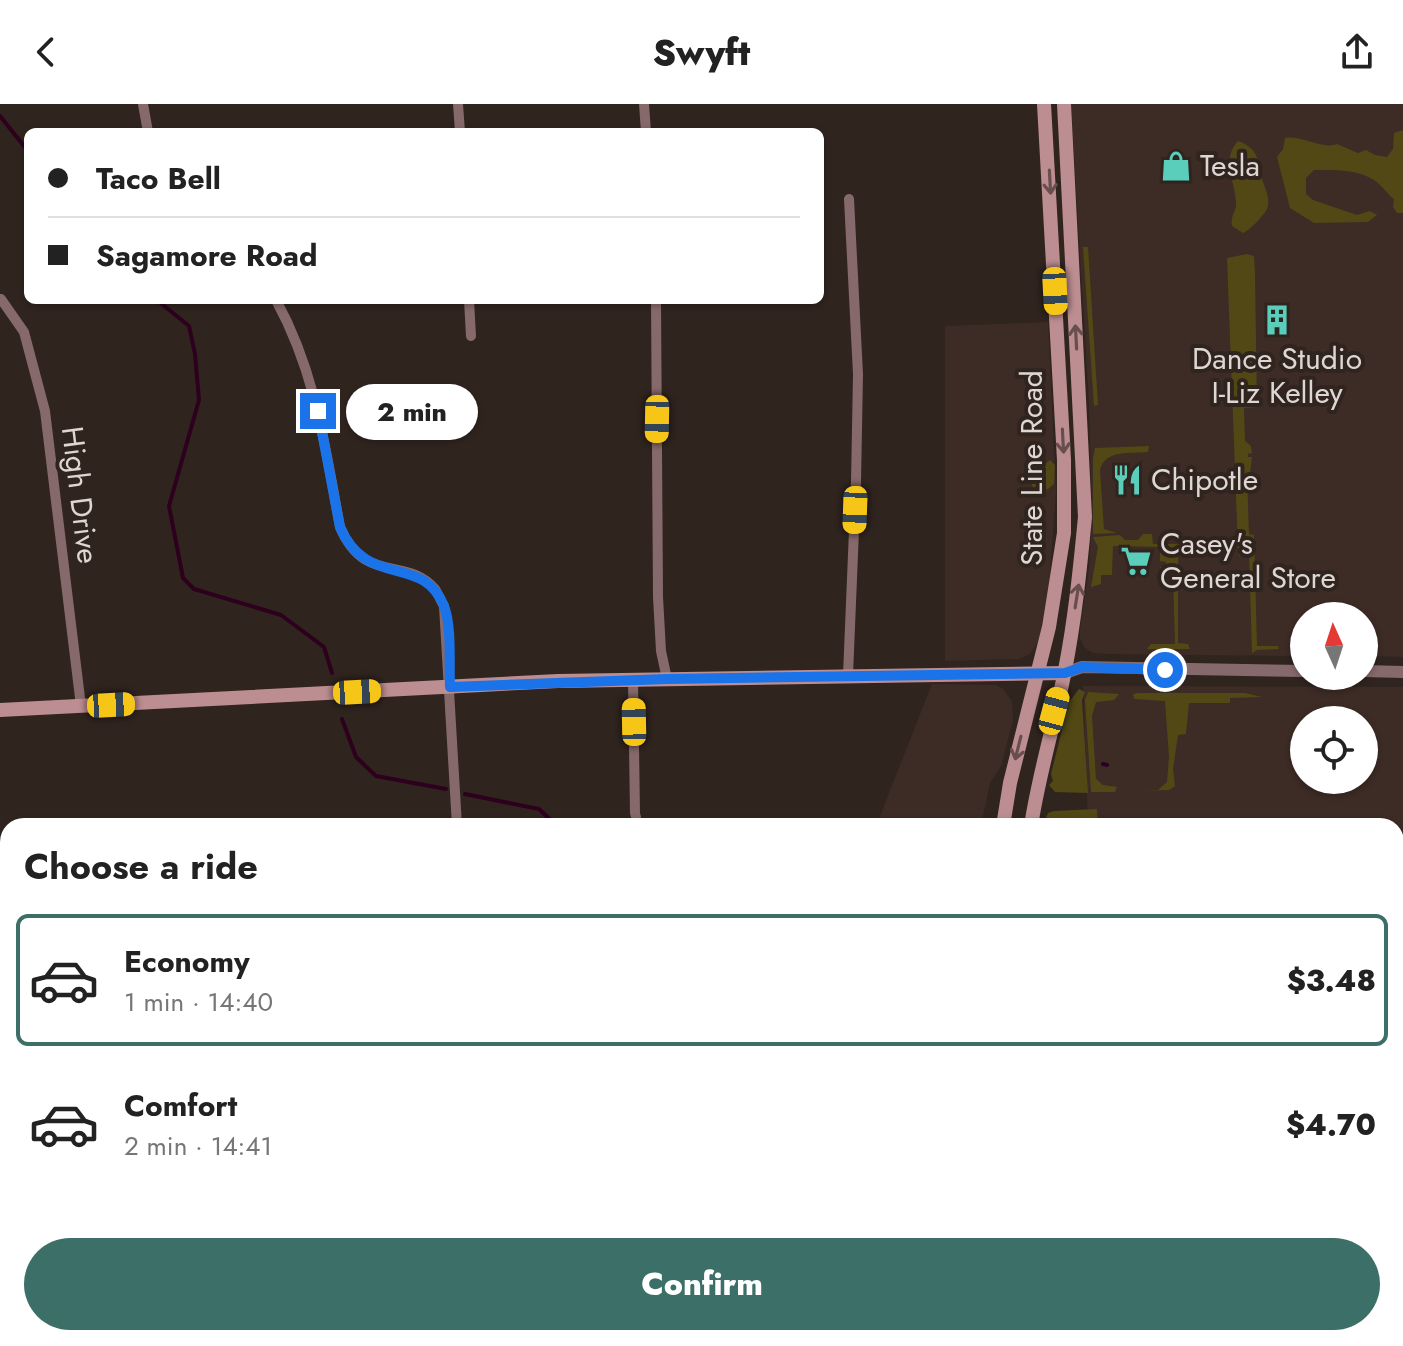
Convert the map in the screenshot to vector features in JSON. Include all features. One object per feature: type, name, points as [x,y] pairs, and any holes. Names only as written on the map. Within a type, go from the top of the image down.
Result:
[{"type":"main road","name":"State Line Road","points":[[1004,818],[1013,770],[1039,673],[1064,533],[1044,104]]},
{"type":"main road","name":"State Line Road","points":[[1032,818],[1044,751],[1065,673],[1080,579],[1085,517],[1064,104]]},
{"type":"main road","points":[[0,710],[633,679],[1065,673]]},
{"type":"street","points":[[143,104],[147,128]]},
{"type":"street","points":[[458,104],[460,128]]},
{"type":"street","points":[[644,104],[646,128]]},
{"type":"street","points":[[848,675],[858,374],[849,199]]},
{"type":"street","name":"High Drive","points":[[1,299],[24,332],[45,411],[81,706]]},
{"type":"street","points":[[278,304],[303,355],[311,382],[340,527],[346,541],[364,560],[378,567],[421,578],[434,589],[446,616],[457,818]]},
{"type":"street","points":[[469,304],[471,336]]},
{"type":"street","points":[[656,304],[658,597],[661,651],[667,679]]},
{"type":"street","points":[[1065,673],[1082,667],[1290,671]]},
{"type":"street","points":[[1378,671],[1403,672]]},
{"type":"street","points":[[633,679],[636,818]]},
{"type":"shaded area","points":[[1071,104],[1403,104],[1403,657],[1378,656],[1378,602],[1290,602],[1290,656],[1104,654],[1093,653],[1084,647],[1080,629],[1089,569],[1092,513],[1089,403]]},
{"type":"shaded area","points":[[1403,130],[1403,213],[1397,213],[1393,207],[1394,199],[1374,180],[1337,170],[1314,170],[1306,178],[1306,194],[1313,200],[1357,215],[1370,211],[1377,215],[1368,222],[1314,223],[1290,208],[1277,157],[1283,149],[1285,138],[1337,144],[1358,153],[1366,150],[1387,157],[1393,149],[1394,133]]},
{"type":"shaded area","points":[[1238,141],[1256,154],[1268,202],[1261,217],[1243,233],[1232,226],[1236,202],[1230,155]]},
{"type":"shaded area","points":[[1083,247],[1088,247],[1098,405],[1094,406]]},
{"type":"shaded area","points":[[1247,254],[1254,256],[1255,273],[1257,407],[1244,408],[1245,441],[1251,446],[1252,453],[1248,454],[1252,457],[1250,473],[1247,474],[1249,534],[1254,535],[1257,646],[1278,646],[1279,649],[1252,653],[1249,551],[1239,556],[1238,548],[1227,258]]},
{"type":"shaded area","points":[[1048,322],[1056,492],[1049,585],[1039,641],[1030,654],[1019,659],[945,661],[945,326]]},
{"type":"shaded area","points":[[1149,446],[1148,452],[1120,454],[1103,463],[1100,470],[1104,529],[1117,533],[1093,534],[1095,448]]},
{"type":"shaded area","points":[[1050,460],[1055,465],[1054,484],[1048,489],[1034,489],[1030,481],[1032,464]]},
{"type":"shaded area","points":[[1143,534],[1152,534],[1153,544],[1204,544],[1204,539],[1214,545],[1218,540],[1220,543],[1219,548],[1178,549],[1178,643],[1188,644],[1190,649],[1147,649],[1151,644],[1175,644],[1173,571],[1160,573],[1160,567],[1166,567],[1166,562],[1160,561],[1160,547],[1113,546],[1112,575],[1101,575],[1101,584],[1091,587],[1098,547],[1093,537],[1120,535],[1125,540],[1138,540]]},
{"type":"shaded area","points":[[932,684],[996,685],[1003,689],[1012,701],[1013,720],[1001,766],[990,783],[983,818],[879,818]]},
{"type":"shaded area","points":[[1083,686],[1290,687],[1290,690],[1378,690],[1378,687],[1403,687],[1403,818],[1088,818]]},
{"type":"shaded area","points":[[1079,689],[1085,692],[1082,700],[1088,793],[1055,792],[1049,785],[1053,781],[1051,774],[1069,702]]},
{"type":"shaded area","points":[[1088,692],[1119,694],[1114,700],[1096,702],[1092,716],[1096,779],[1103,785],[1117,787],[1115,792],[1091,792],[1085,700]]},
{"type":"shaded area","points":[[1245,693],[1262,697],[1230,698],[1230,703],[1189,703],[1186,734],[1178,735],[1173,769],[1175,786],[1169,790],[1136,791],[1158,790],[1167,782],[1169,757],[1165,701],[1134,699],[1133,694]]},
{"type":"shaded area","points":[[1097,809],[1098,818],[1046,818],[1048,813]]},
{"type":"waterway","points":[[0,116],[24,146]]},
{"type":"waterway","points":[[162,304],[189,326],[199,400],[169,506],[183,578],[194,589],[281,615],[324,647],[332,673]]},
{"type":"waterway","points":[[342,719],[356,757],[376,776],[446,789]]},
{"type":"waterway","points":[[1103,764],[1107,765]]},
{"type":"waterway","points":[[465,794],[539,809],[549,818]]},
{"type":"place","name":"Tesla","points":[[1176,166]]},
{"type":"place","name":"Dance Studio I-Liz Kelley","points":[[1277,320]]},
{"type":"place","name":"Chipotle","points":[[1127,480]]},
{"type":"place","name":"Casey's General Store","points":[[1136,561]]},
{"type":"route","points":[[318,411],[340,527],[346,541],[353,552],[364,560],[378,567],[421,578],[434,589],[446,616],[450,687],[558,681],[1065,673],[1082,667],[1165,670]]}]
